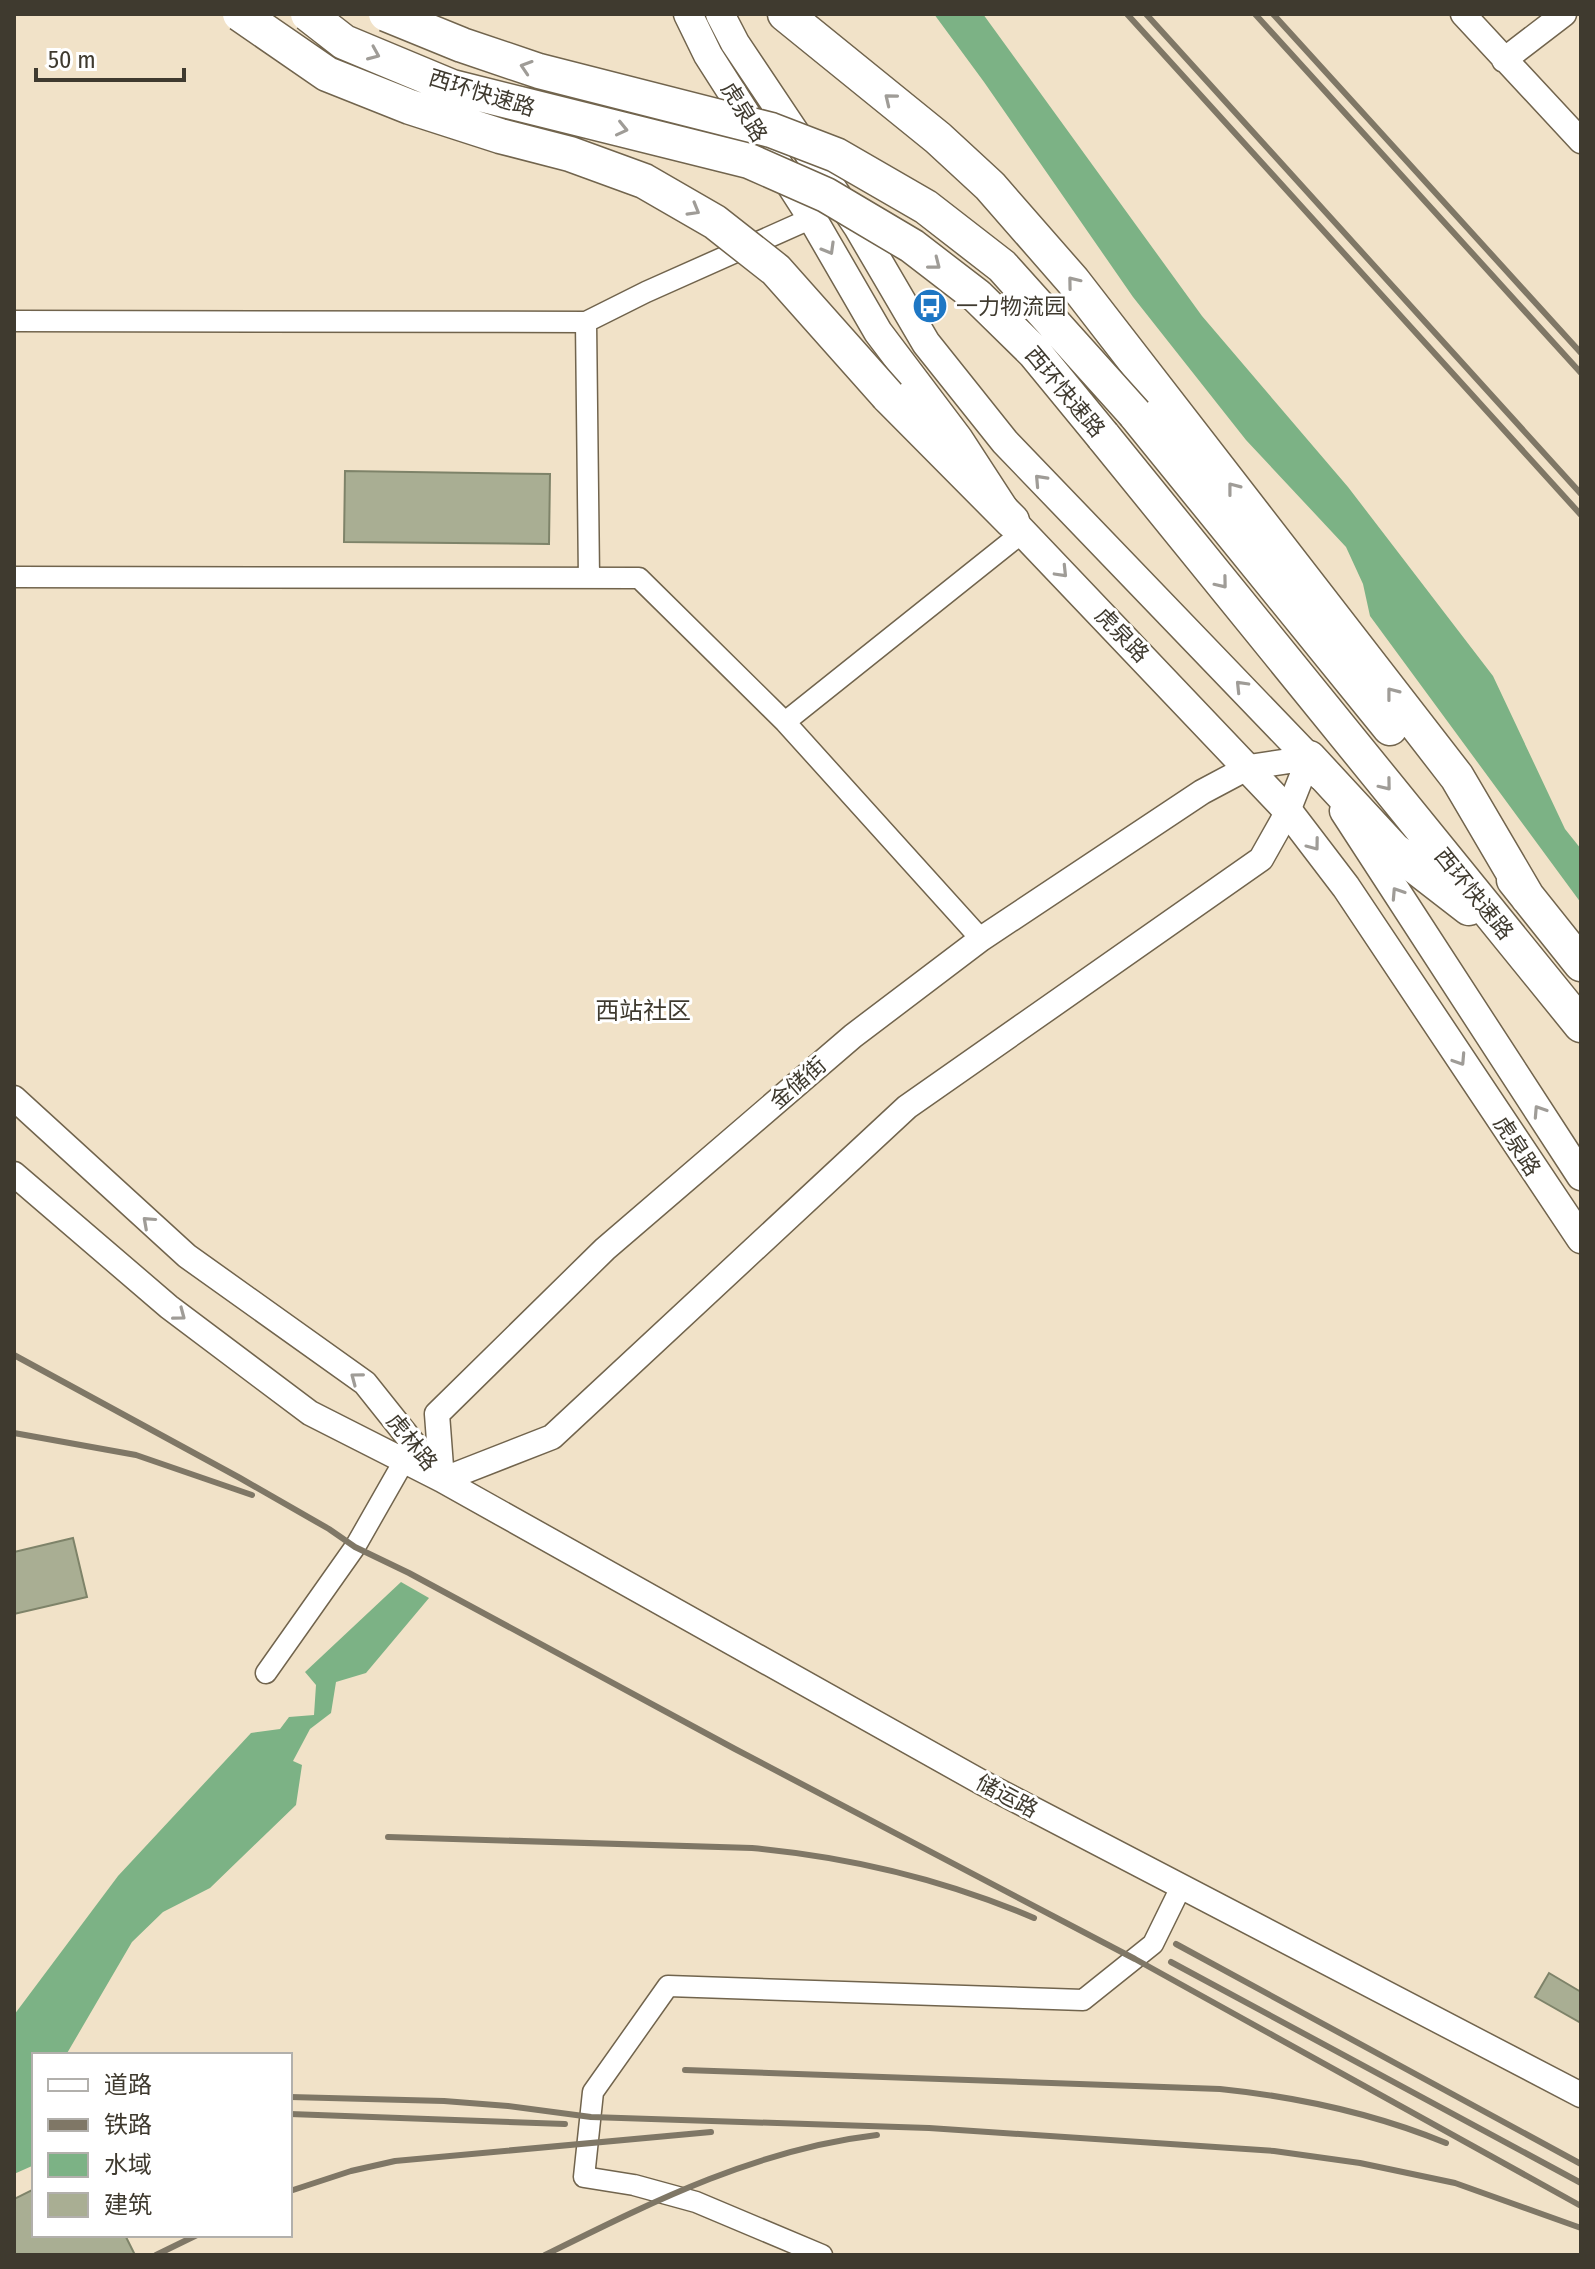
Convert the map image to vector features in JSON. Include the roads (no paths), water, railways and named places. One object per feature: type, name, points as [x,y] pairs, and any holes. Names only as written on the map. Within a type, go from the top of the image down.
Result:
[{"type":"highway","points":[[240,14],[327,74],[410,107],[500,136],[570,154],[644,181],[715,222],[776,270],[888,396],[1018,527]]},
{"type":"highway","name":"西环快速路","points":[[308,14],[344,42],[452,87],[749,161],[826,195],[912,246],[977,296],[1034,352],[1581,1025]]},
{"type":"highway","name":"西环快速路","points":[[386,14],[462,45],[539,71],[771,130],[836,155],[926,207],[1002,266],[1135,414],[1573,954]]},
{"type":"highway","points":[[785,14],[938,138],[990,186],[1073,281],[1457,777],[1528,898]]},
{"type":"highway","points":[[1309,758],[1394,850],[1515,944]]},
{"type":"main road","name":"虎泉路","points":[[688,14],[708,55],[812,218],[878,332],[958,438],[1018,527],[1288,811],[1346,887],[1581,1239]]},
{"type":"main road","name":"虎泉路","points":[[720,14],[735,43],[858,227],[926,343],[1005,442],[1309,758],[1581,1176]]},
{"type":"street","points":[[1463,14],[1581,141]]},
{"type":"street","points":[[1504,60],[1564,14]]},
{"type":"street","points":[[14,321],[586,322],[812,218]]},
{"type":"street","points":[[586,322],[589,578]]},
{"type":"street","points":[[785,722],[1018,527]]},
{"type":"street","points":[[14,577],[639,578],[785,722],[981,939]]},
{"type":"street","points":[[442,1480],[552,1437],[907,1107],[1261,859],[1288,811],[1309,758]]},
{"type":"street","name":"金储街","points":[[442,1480],[437,1414],[605,1249],[853,1036],[981,939],[1202,792],[1249,767],[1309,758]]},
{"type":"street","name":"虎林路","points":[[14,1098],[187,1256],[365,1383],[442,1480]]},
{"type":"street","name":"虎林路","points":[[14,1174],[169,1307],[310,1413],[442,1480]]},
{"type":"street","points":[[266,1673],[355,1547],[404,1461]]},
{"type":"street","name":"储运路","points":[[442,1480],[981,1782],[1581,2095]]},
{"type":"street","points":[[822,2255],[696,2202],[634,2185],[584,2177],[593,2092],[668,1986],[1083,2000],[1153,1944],[1181,1887]]},
{"type":"water","points":[[934,14],[983,14],[1202,316],[1348,487],[1493,676],[1565,829],[1581,849],[1581,903],[1370,616],[1363,584],[1346,547],[1246,440],[1133,297]]},
{"type":"water","points":[[401,1582],[429,1598],[366,1673],[336,1682],[331,1713],[310,1729],[293,1761],[302,1765],[296,1805],[210,1888],[163,1912],[132,1942],[67,2053],[32,2053],[32,2166],[14,2174],[14,2015],[118,1876],[251,1733],[280,1729],[289,1717],[314,1715],[316,1685],[305,1672]]},
{"type":"railway","points":[[1127,14],[1581,515]]},
{"type":"railway","points":[[1146,14],[1581,494]]},
{"type":"railway","points":[[1255,14],[1581,373]]},
{"type":"railway","points":[[1273,14],[1581,353]]},
{"type":"railway","points":[[14,1355],[240,1478],[355,1547],[1135,1959],[1581,2206]]},
{"type":"railway","points":[[14,1433],[136,1455],[252,1495]]},
{"type":"railway","points":[[388,1837],[752,1848],[789,1852],[860,1864],[931,1881],[1034,1918]]},
{"type":"railway","points":[[1176,1944],[1581,2164]]},
{"type":"railway","points":[[1171,1962],[1581,2183]]},
{"type":"railway","points":[[685,2070],[1220,2089],[1335,2108],[1391,2123],[1446,2143]]},
{"type":"railway","points":[[292,2097],[444,2101],[591,2117],[929,2128],[1274,2151],[1360,2163],[1455,2183],[1581,2228]]},
{"type":"railway","points":[[292,2114],[565,2124]]},
{"type":"railway","points":[[292,2190],[351,2171],[395,2161],[711,2132]]},
{"type":"railway","points":[[545,2255],[665,2197],[747,2165],[833,2142],[877,2135]]},
{"type":"railway","points":[[156,2255],[193,2237]]},
{"type":"place","name":"一力物流园","points":[[930,306]]},
{"type":"district","name":"西站社区","points":[[643,1011]]}]
